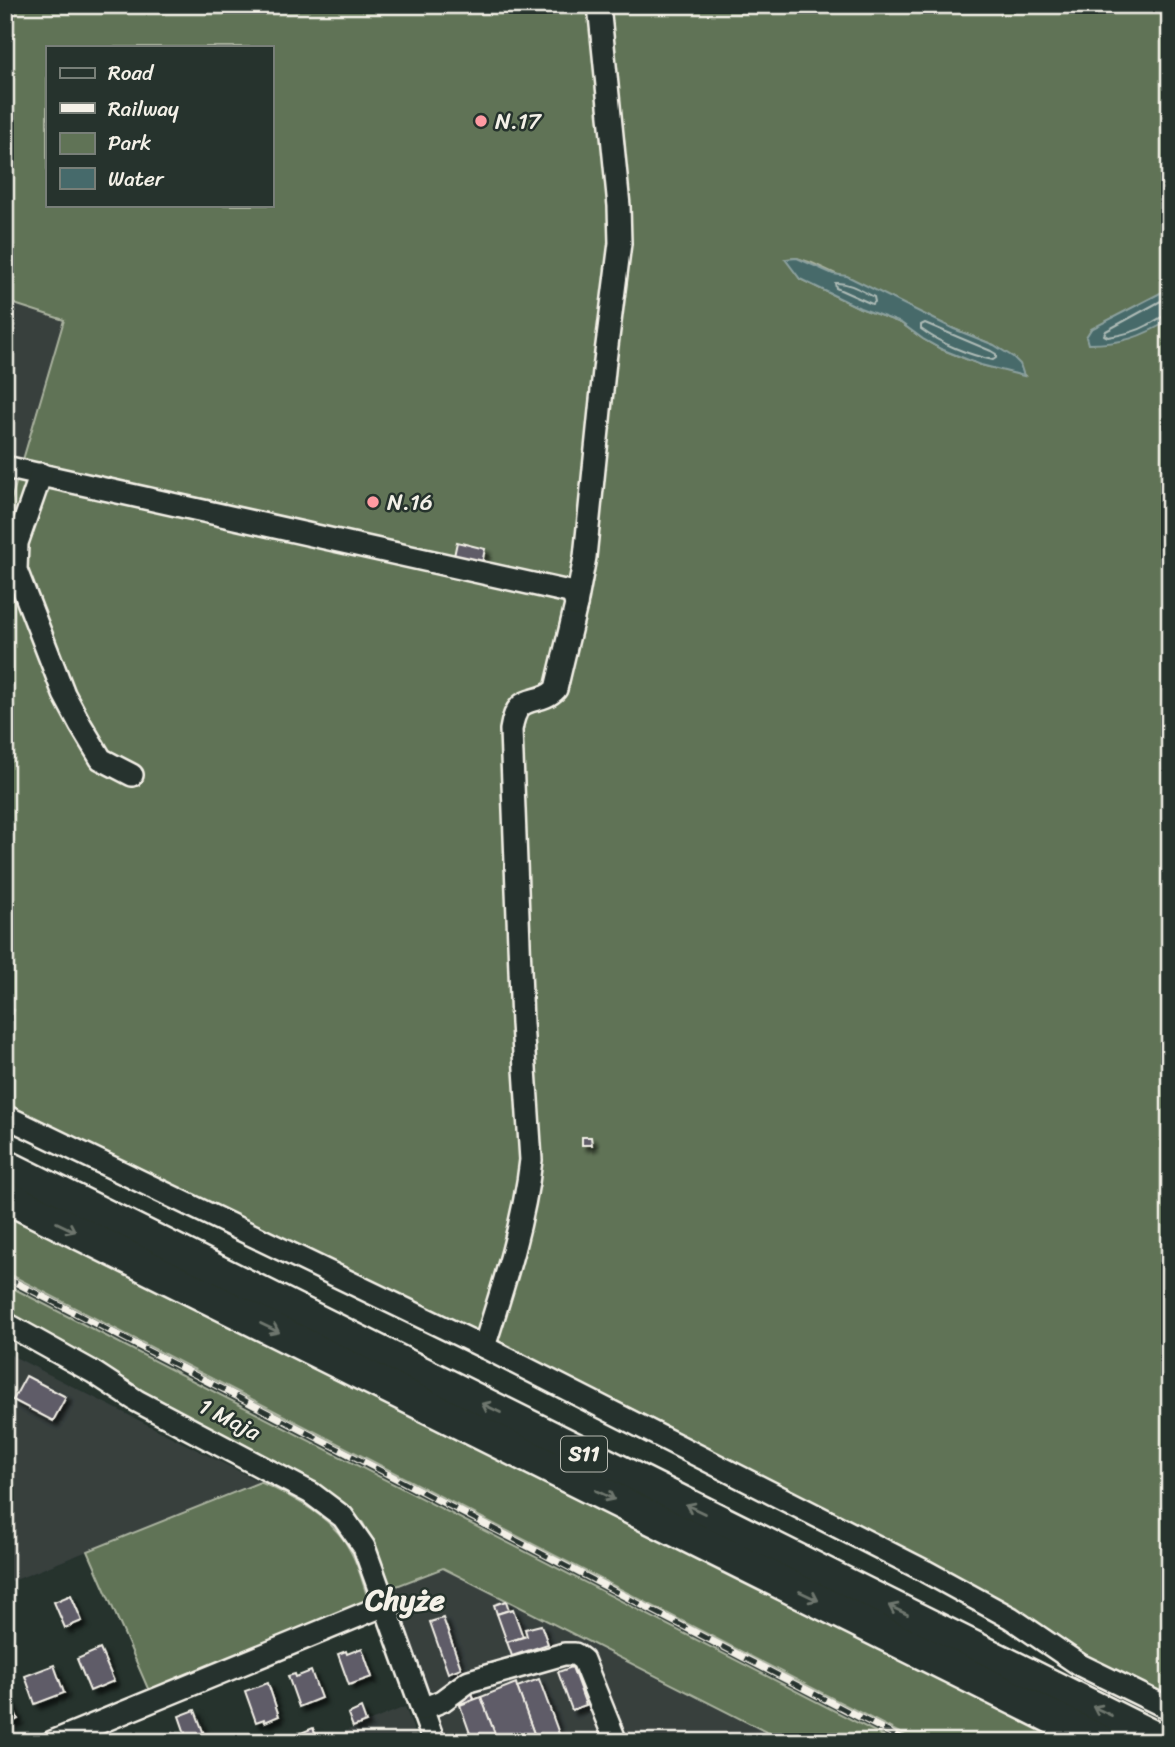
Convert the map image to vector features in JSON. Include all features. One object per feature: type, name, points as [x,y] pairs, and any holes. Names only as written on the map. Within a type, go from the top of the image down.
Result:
[{"type":"highway","name":"S11","points":[[5,1166],[1163,1742]]},
{"type":"highway","name":"S11","points":[[5,1196],[1102,1742]]},
{"type":"street","points":[[484,1348],[505,1280],[529,1181],[531,1160],[522,1023],[511,730],[519,707],[527,701],[551,694],[556,689],[576,606],[585,557],[620,234],[599,5]]},
{"type":"street","points":[[5,467],[569,592],[574,597],[576,606]]},
{"type":"street","points":[[41,474],[17,543],[16,570],[64,694],[80,724],[101,758],[132,775]]},
{"type":"street","points":[[5,1116],[484,1348],[925,1571],[1011,1618],[1080,1665],[1170,1709]]},
{"type":"street","name":"1 Maja","points":[[5,1323],[83,1366],[137,1401],[278,1474],[331,1507],[354,1531],[364,1547],[434,1742]]},
{"type":"street","points":[[52,1742],[385,1605]]},
{"type":"street","points":[[422,1709],[442,1701],[470,1681],[564,1654],[575,1654],[583,1660],[616,1742]]},
{"type":"shaded area","points":[[5,301],[65,319],[5,521]]},
{"type":"shaded area","points":[[5,1352],[260,1482],[5,1584]]},
{"type":"shaded area","points":[[443,1568],[786,1742],[442,1742],[389,1589]]},
{"type":"shaded area","points":[[405,1707],[418,1742],[318,1742]]},
{"type":"green space","points":[[5,5],[1170,5],[1170,1699],[1097,1662],[1025,1615],[660,1423],[470,1329],[5,1107],[5,1029],[14,1010],[5,1005],[5,521],[64,320],[5,301]],"holes":[[[797,258],[994,345],[1024,375],[981,365],[941,349],[901,323],[860,308],[800,279],[786,259]]]},
{"type":"green space","points":[[5,1212],[1071,1742],[917,1742],[5,1272]]},
{"type":"green space","points":[[5,1284],[895,1742],[786,1742],[443,1568],[389,1589],[373,1542],[363,1523],[336,1499],[5,1316]]},
{"type":"green space","points":[[260,1482],[299,1501],[335,1529],[356,1563],[368,1599],[366,1605],[149,1691],[88,1551]]},
{"type":"water","points":[[797,258],[833,274],[847,276],[954,329],[994,345],[1020,364],[1024,376],[981,365],[941,349],[901,323],[860,308],[800,279],[785,259]]},
{"type":"water","points":[[1170,288],[1170,320],[1131,338],[1111,343],[1088,344],[1086,337],[1091,329]]},
{"type":"building","points":[[457,542],[485,549],[482,563],[454,556]]},
{"type":"building","points":[[582,1137],[591,1137],[592,1145],[582,1145]]},
{"type":"building","points":[[26,1376],[66,1397],[53,1421],[13,1400]]},
{"type":"building","points":[[71,1595],[82,1621],[65,1628],[54,1602]]},
{"type":"building","points":[[506,1601],[509,1610],[497,1614],[494,1605]]},
{"type":"building","points":[[513,1609],[523,1637],[507,1642],[497,1614]]},
{"type":"building","points":[[443,1618],[461,1668],[448,1673],[430,1622]]},
{"type":"building","points":[[541,1625],[548,1644],[512,1656],[507,1642],[527,1636],[525,1629]]},
{"type":"building","points":[[362,1648],[372,1677],[349,1685],[338,1654],[346,1651],[347,1654]]},
{"type":"building","points":[[100,1649],[114,1681],[90,1691],[77,1659]]},
{"type":"building","points":[[54,1665],[64,1693],[35,1704],[25,1676]]},
{"type":"building","points":[[572,1667],[586,1705],[572,1710],[558,1672]]},
{"type":"building","points":[[311,1671],[321,1698],[299,1707],[288,1676],[295,1674],[296,1677]]},
{"type":"building","points":[[539,1679],[562,1742],[537,1742],[517,1687]]},
{"type":"building","points":[[268,1683],[279,1716],[265,1722],[264,1719],[256,1722],[245,1691]]},
{"type":"building","points":[[516,1683],[537,1742],[498,1742],[481,1697]]},
{"type":"building","points":[[5,1689],[18,1719],[5,1726]]},
{"type":"building","points":[[471,1689],[474,1699],[460,1704],[457,1695]]},
{"type":"building","points":[[481,1697],[498,1742],[473,1742],[460,1705]]},
{"type":"building","points":[[361,1708],[366,1722],[353,1727],[348,1714]]},
{"type":"building","points":[[195,1710],[205,1737],[188,1742],[179,1716]]},
{"type":"building","points":[[313,1728],[318,1741],[299,1742],[296,1735]]},
{"type":"railway","points":[[5,1277],[908,1742]]},
{"type":"place","name":"N.17","points":[[481,121]]},
{"type":"place","name":"N.16","points":[[373,502]]},
{"type":"district","name":"Chyże","points":[[405,1600]]}]
